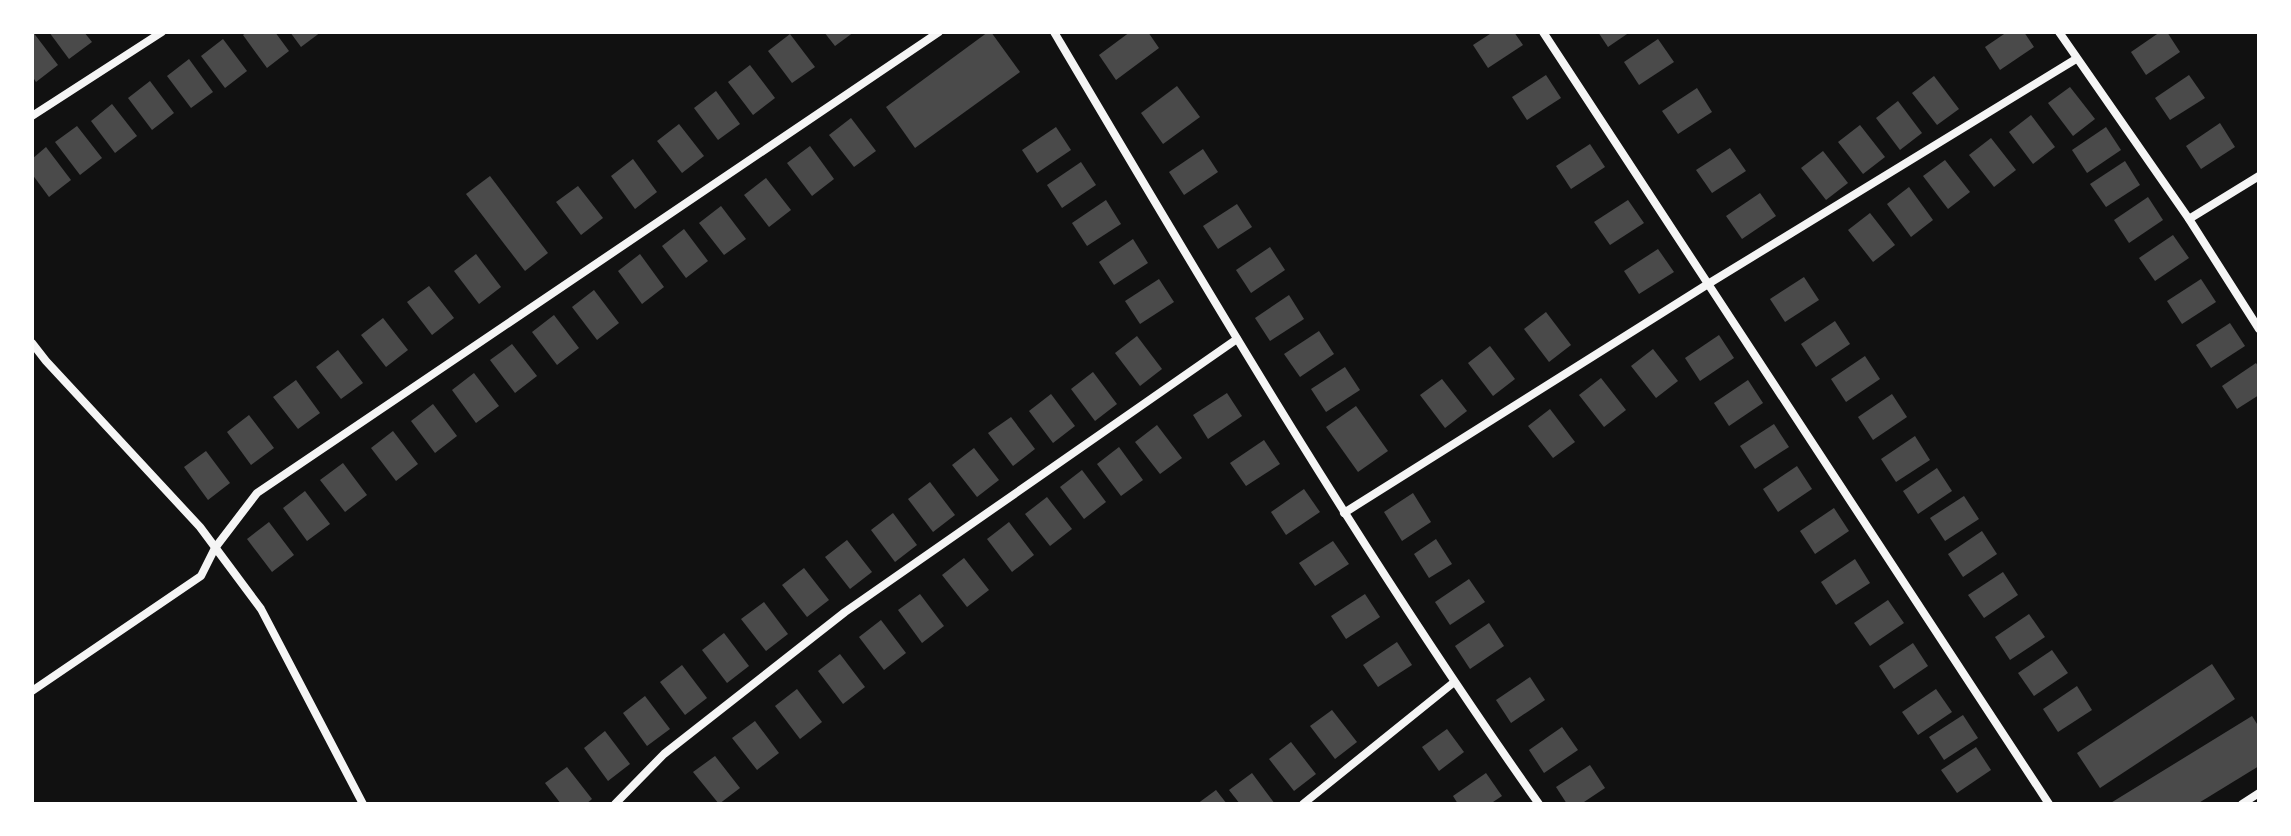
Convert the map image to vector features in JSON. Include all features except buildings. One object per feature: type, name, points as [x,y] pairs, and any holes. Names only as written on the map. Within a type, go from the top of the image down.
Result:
[{"type":"street","points":[[32,116],[162,32]]},
{"type":"street","points":[[32,691],[201,576],[215,548],[257,493],[939,32]]},
{"type":"street","points":[[1054,32],[1344,513],[1453,683],[1539,804]]},
{"type":"street","points":[[1543,32],[2049,804]]},
{"type":"street","points":[[2059,32],[2189,219],[2259,329]]},
{"type":"street","points":[[1344,513],[1708,284],[2076,59]]},
{"type":"street","points":[[2189,219],[2259,176]]},
{"type":"street","points":[[615,804],[664,754],[845,612],[1237,339]]},
{"type":"street","points":[[32,343],[200,527],[261,609],[363,804]]},
{"type":"street","points":[[1303,804],[1453,683]]},
{"type":"street","points":[[2242,804],[2259,793]]}]
